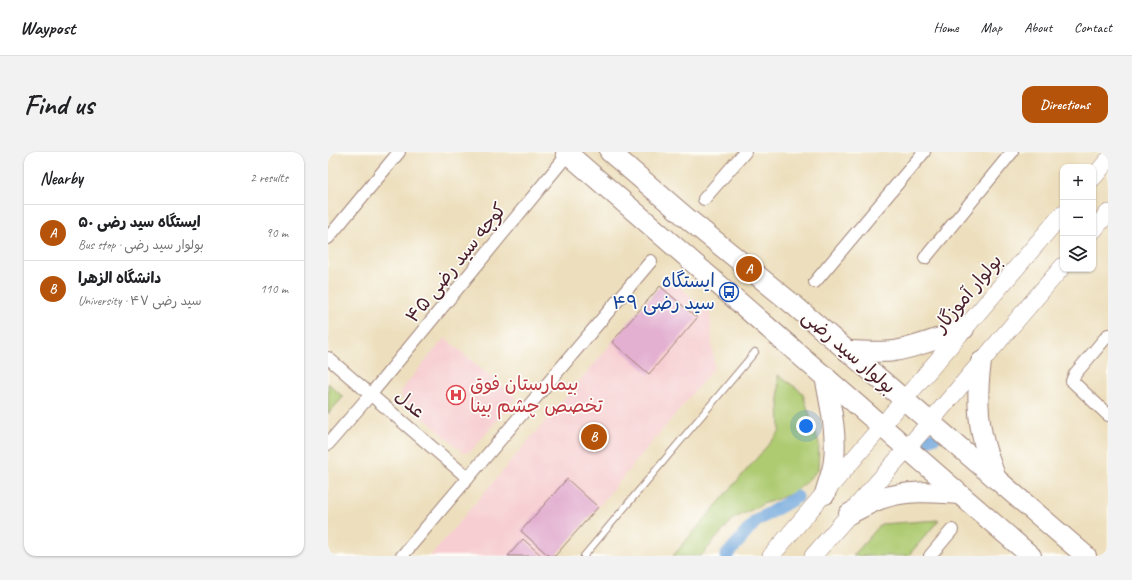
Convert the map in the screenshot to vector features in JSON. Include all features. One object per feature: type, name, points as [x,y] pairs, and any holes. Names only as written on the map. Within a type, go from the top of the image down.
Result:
[{"type":"main road","name":"بولوار سید رضی","points":[[610,152],[795,306],[1086,556]]},
{"type":"main road","name":"بولوار سید رضی","points":[[567,153],[825,376],[906,449]]},
{"type":"main road","points":[[1096,174],[1108,160]]},
{"type":"main road","points":[[1096,227],[1108,213]]},
{"type":"main road","name":"بولوار آموزگار","points":[[881,426],[1060,217]]},
{"type":"main road","points":[[813,556],[1060,270]]},
{"type":"main road","points":[[847,351],[894,351],[964,329]]},
{"type":"main road","points":[[981,362],[977,386],[979,416],[984,444],[996,479]]},
{"type":"main road","points":[[825,376],[835,436],[834,462],[825,494]]},
{"type":"main road","points":[[771,556],[881,426]]},
{"type":"main road","points":[[906,449],[1031,556]]},
{"type":"main road","points":[[849,514],[880,499],[904,494],[928,492],[959,494]]},
{"type":"street","points":[[328,238],[399,152]]},
{"type":"street","points":[[704,199],[745,152]]},
{"type":"street","points":[[815,282],[924,152]]},
{"type":"street","name":"کوچه سید رضی ۴۵","points":[[328,444],[371,394],[567,153]]},
{"type":"street","points":[[925,258],[1009,153]]},
{"type":"street","points":[[402,556],[651,262]]},
{"type":"street","points":[[1108,335],[1075,374],[1072,382],[1108,415]]},
{"type":"street","name":"عدل","points":[[328,358],[468,478]]},
{"type":"street","points":[[930,556],[952,530]]},
{"type":"lane","points":[[584,556],[755,352]]},
{"type":"shaded area","points":[[674,282],[710,313],[714,368],[555,556],[430,556],[663,283]]},
{"type":"shaded area","name":"بیمارستان فوق تخصص چشم بینا","points":[[445,338],[516,398],[471,451],[464,453],[401,398],[400,391]]},
{"type":"green space","points":[[778,375],[802,392],[819,443],[818,470],[794,493],[763,504],[733,519],[701,556],[673,556],[780,431]]},
{"type":"green space","points":[[328,383],[343,397],[328,414]]},
{"type":"green space","points":[[939,520],[908,556],[853,556],[881,524]]},
{"type":"building","points":[[660,286],[697,318],[649,374],[612,342]]},
{"type":"building","points":[[567,479],[598,507],[555,556],[549,556],[521,531]]},
{"type":"building","points":[[523,539],[542,556],[508,556]]},
{"type":"waterway","points":[[909,448],[935,437]]},
{"type":"waterway","points":[[726,556],[756,521],[797,497]]},
{"type":"place","name":"ایستگاه سید رضی ۵۰","points":[[749,269]]},
{"type":"place","name":"ایستگاه سید رضی ۴۹","points":[[729,292]]},
{"type":"place","name":"بیمارستان فوق تخصص چشم بینا","points":[[456,395]]},
{"type":"place","name":"دانشگاه الزهرا","points":[[594,437]]}]
